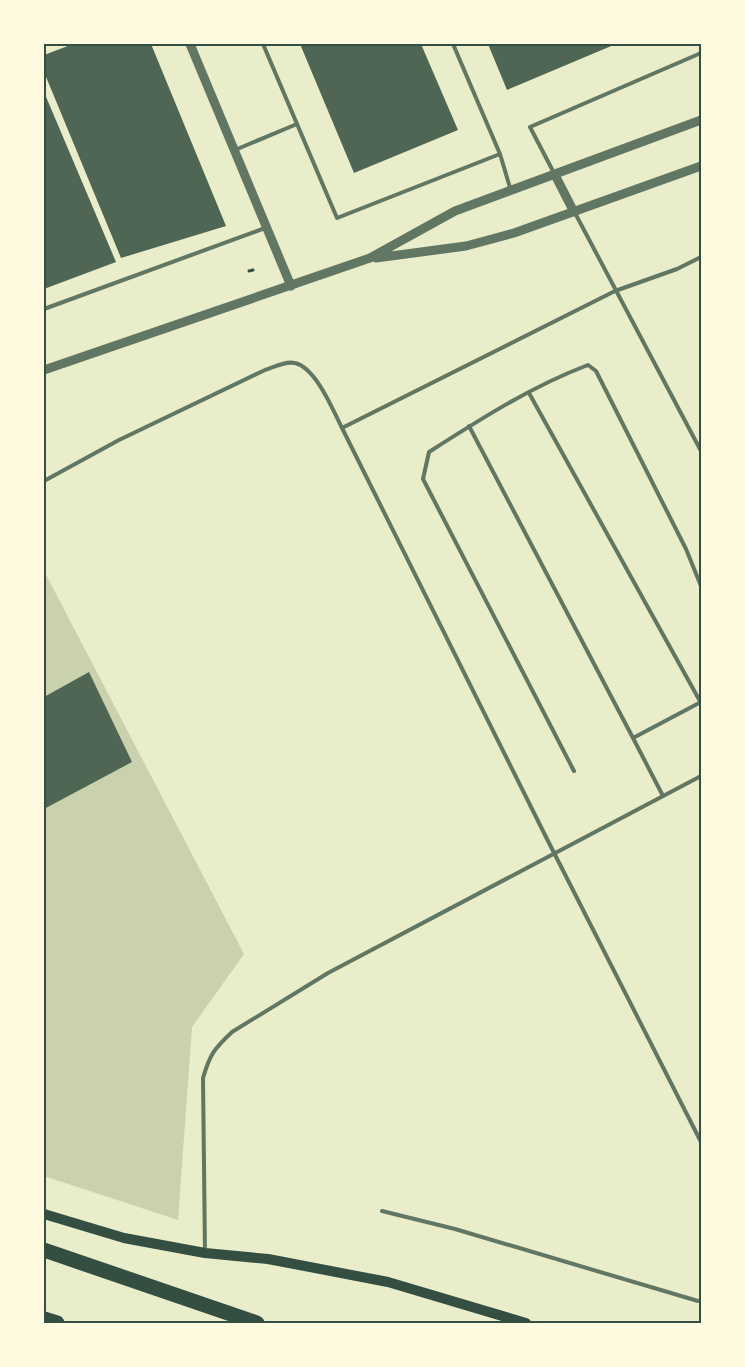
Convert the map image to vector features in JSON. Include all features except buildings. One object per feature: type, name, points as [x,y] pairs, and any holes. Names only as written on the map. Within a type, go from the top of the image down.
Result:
[{"type":"highway","points":[[44,1250],[257,1323]]},
{"type":"highway","points":[[44,1319],[57,1323]]},
{"type":"main road","points":[[44,1214],[124,1238],[205,1253],[268,1259],[378,1280],[526,1323]]},
{"type":"street","points":[[190,44],[236,150],[291,286]]},
{"type":"street","points":[[44,370],[370,258],[455,211],[701,120]]},
{"type":"street","points":[[370,258],[466,246],[514,233],[701,166]]},
{"type":"street","points":[[555,175],[574,212]]},
{"type":"lane","points":[[263,44],[337,218],[500,154]]},
{"type":"lane","points":[[454,44],[500,154],[510,190]]},
{"type":"lane","points":[[555,175],[530,128],[701,52]]},
{"type":"lane","points":[[236,150],[297,124]]},
{"type":"lane","points":[[574,212],[701,451]]},
{"type":"lane","points":[[44,309],[268,227]]},
{"type":"lane","points":[[342,428],[615,291],[677,269],[701,257]]},
{"type":"lane","points":[[44,481],[182,410],[265,370],[294,363],[304,367],[316,380],[342,428],[554,853],[701,1142]]},
{"type":"lane","points":[[574,771],[423,479],[429,452],[469,426],[565,373],[588,364],[596,371],[686,549],[701,586]]},
{"type":"lane","points":[[529,393],[701,703],[633,738]]},
{"type":"lane","points":[[469,426],[663,796]]},
{"type":"lane","points":[[205,1253],[203,1078],[210,1056],[232,1032],[328,974],[701,776]]},
{"type":"lane","points":[[382,1211],[456,1229],[698,1301]]},
{"type":"green space","points":[[44,571],[244,954],[192,1027],[178,1220],[44,1176]]}]
